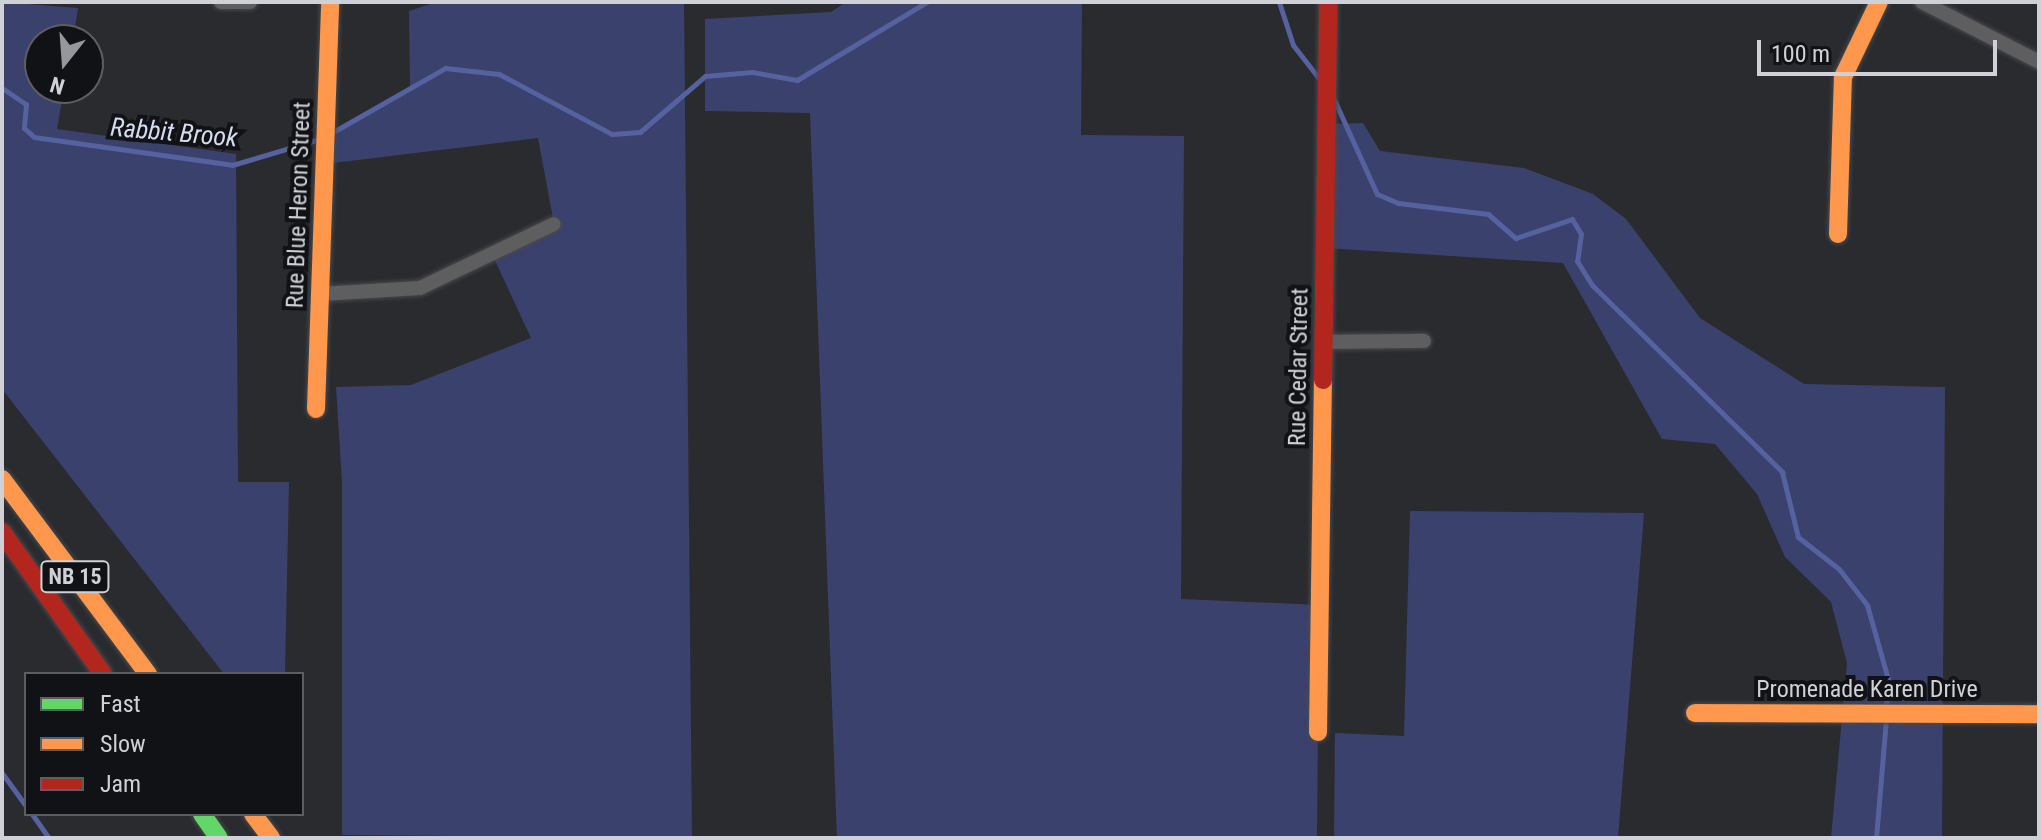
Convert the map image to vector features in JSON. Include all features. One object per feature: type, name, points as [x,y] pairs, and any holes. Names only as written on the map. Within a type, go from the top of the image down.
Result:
[{"type":"main road","name":"Rue Blue Heron Street","points":[[316,409],[330,2]]},
{"type":"main road","name":"Rue Cedar Street","points":[[1318,732],[1328,2]]},
{"type":"main road","points":[[1838,234],[1843,77],[1879,2]]},
{"type":"main road","name":"NB 15","points":[[2,479],[147,672]]},
{"type":"main road","name":"NB 15","points":[[2,532],[102,672]]},
{"type":"main road","name":"Promenade Karen Drive","points":[[1695,713],[2039,714]]},
{"type":"main road","points":[[203,816],[219,838]]},
{"type":"main road","points":[[254,816],[271,838]]},
{"type":"street","points":[[221,2],[250,2]]},
{"type":"street","points":[[1922,2],[2039,62]]},
{"type":"street","points":[[320,294],[420,288],[554,224]]},
{"type":"street","points":[[1323,342],[1424,341]]},
{"type":"shaded area","points":[[2,2],[78,8],[76,24],[24,24],[24,104],[61,104],[57,129],[236,154],[238,482],[289,482],[285,672],[222,672],[2,389]]},
{"type":"shaded area","points":[[436,2],[684,2],[692,838],[342,835],[342,482],[336,387],[411,385],[531,338],[492,254],[554,224],[538,138],[325,164],[325,136],[410,87],[409,11]]},
{"type":"shaded area","points":[[846,2],[1082,2],[1081,135],[1184,136],[1181,599],[1319,605],[1317,838],[837,838],[810,113],[705,111],[705,19],[831,12]]},
{"type":"shaded area","points":[[1363,123],[1380,151],[1524,168],[1593,194],[1626,219],[1700,318],[1804,384],[1945,387],[1942,838],[1831,838],[1847,663],[1831,602],[1785,557],[1757,494],[1715,444],[1662,439],[1563,263],[1325,248],[1326,124]]},
{"type":"shaded area","points":[[1410,511],[1644,513],[1618,838],[1334,838],[1335,733],[1404,736]]},
{"type":"waterway","points":[[333,132],[445,68],[499,74],[612,134],[640,132],[705,76],[752,72],[797,80],[927,2]]},
{"type":"waterway","points":[[1279,2],[1293,45],[1321,81]]},
{"type":"waterway","name":"Rabbit Brook","points":[[2,88],[26,104],[24,128],[34,137],[232,165],[320,139]]},
{"type":"waterway","points":[[1332,95],[1377,194],[1398,203],[1488,214],[1516,238],[1572,219],[1581,234],[1577,261],[1592,285],[1782,472],[1798,537],[1839,569],[1867,605],[1888,679],[1886,710]]},
{"type":"waterway","points":[[1876,838],[1886,720]]},
{"type":"waterway","points":[[2,773],[24,803]]},
{"type":"waterway","points":[[33,816],[49,838]]},
{"type":"traffic: fast","points":[[203,816],[219,838]]},
{"type":"traffic: slow","points":[[316,409],[330,2]]},
{"type":"traffic: slow","points":[[1838,234],[1843,77],[1879,2]]},
{"type":"traffic: slow","points":[[1318,732],[1323,380]]},
{"type":"traffic: slow","points":[[2,479],[147,672]]},
{"type":"traffic: slow","points":[[1695,713],[2039,714]]},
{"type":"traffic: slow","points":[[254,816],[271,838]]},
{"type":"traffic: jam","points":[[1323,380],[1328,2]]},
{"type":"traffic: jam","points":[[2,532],[102,672]]}]
